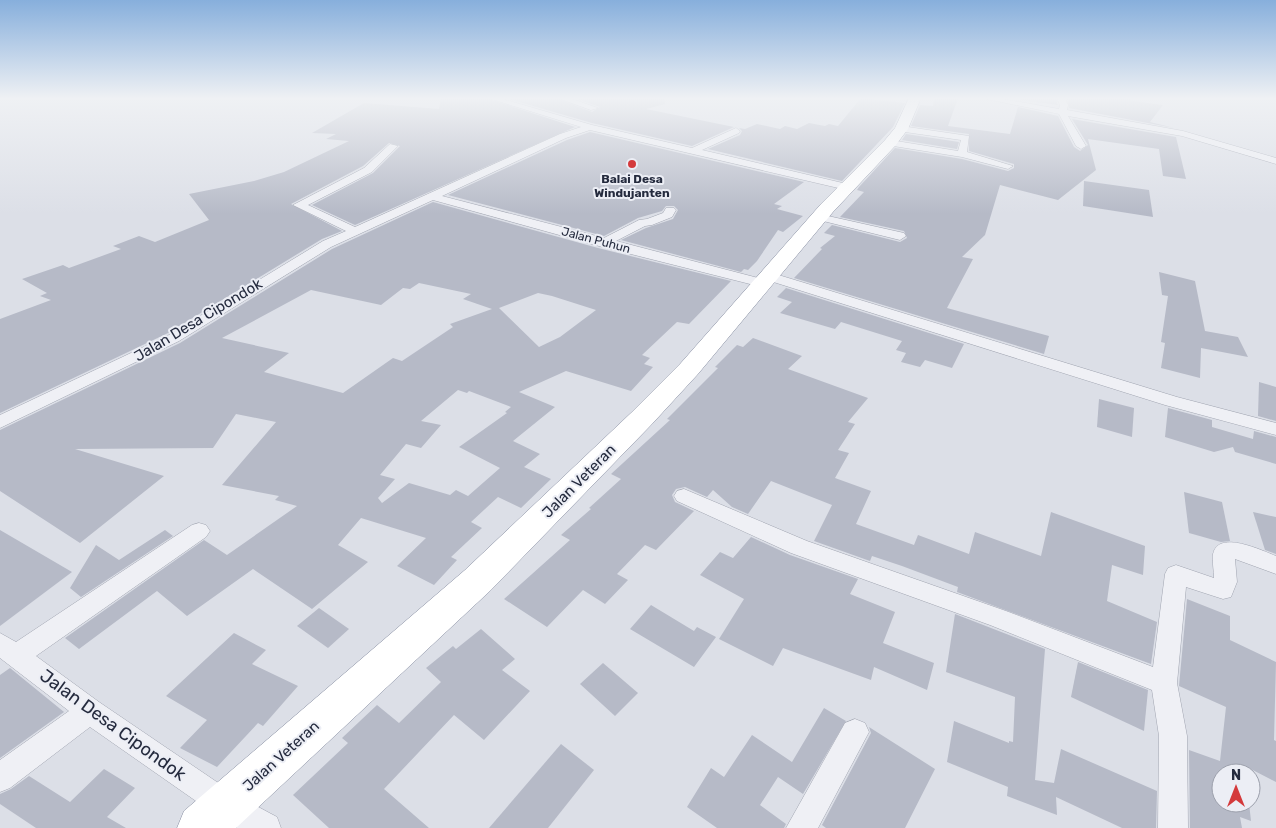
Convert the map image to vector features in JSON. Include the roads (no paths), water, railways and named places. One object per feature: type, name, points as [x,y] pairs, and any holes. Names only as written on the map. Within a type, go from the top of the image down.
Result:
[{"type":"highway","name":"Jalan Veteran","points":[[201,828],[524,536],[689,369],[819,217],[895,137]]},
{"type":"street","name":"Jalan Desa Cipondok","points":[[0,422],[166,342],[289,266],[355,231],[562,137]]},
{"type":"street","points":[[634,137],[847,187]]},
{"type":"street","points":[[693,151],[724,137]]},
{"type":"street","points":[[898,137],[1008,166]]},
{"type":"street","points":[[918,137],[966,138],[962,154]]},
{"type":"street","points":[[1076,137],[1081,146]]},
{"type":"street","points":[[1197,137],[1276,161]]},
{"type":"street","points":[[355,231],[299,204],[368,170],[393,146]]},
{"type":"street","name":"Jalan Puhun","points":[[431,196],[603,243],[764,279],[1171,401],[1276,429]]},
{"type":"street","points":[[603,243],[635,226],[668,214],[670,210]]},
{"type":"street","points":[[819,217],[900,236]]},
{"type":"street","points":[[684,496],[799,547],[998,618],[1164,683]]},
{"type":"street","points":[[8,649],[198,531]]},
{"type":"street","points":[[1173,828],[1173,736],[1164,683],[1176,574],[1223,590],[1226,582],[1224,554],[1231,550],[1241,551],[1276,565]]},
{"type":"street","name":"Jalan Desa Cipondok","points":[[8,649],[90,711],[226,805],[266,828]]},
{"type":"street","points":[[0,778],[90,711]]},
{"type":"street","points":[[801,828],[855,732]]},
{"type":"place","name":"Balai Desa Windujanten","points":[[632,164]]}]
